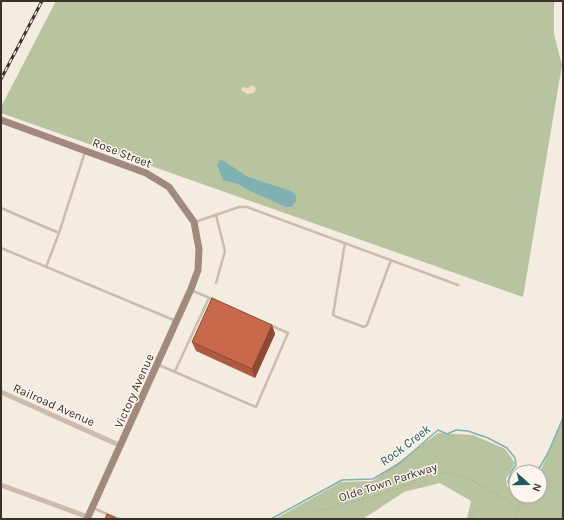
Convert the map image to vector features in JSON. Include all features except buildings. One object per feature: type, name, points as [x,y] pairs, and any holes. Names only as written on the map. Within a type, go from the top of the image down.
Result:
[{"type":"street","name":"Rose Street","points":[[1,120],[146,173],[168,187],[194,222],[199,249],[198,270]]},
{"type":"street","name":"Victory Avenue","points":[[88,518],[191,290],[198,270]]},
{"type":"street","name":"Railroad Avenue","points":[[1,392],[121,446]]},
{"type":"street","points":[[1,485],[88,518]]},
{"type":"lane","points":[[46,267],[86,152]]},
{"type":"lane","points":[[194,222],[239,207],[247,207],[458,285]]},
{"type":"lane","points":[[1,208],[59,233]]},
{"type":"lane","points":[[216,215],[225,251],[216,284]]},
{"type":"lane","points":[[345,243],[333,315],[364,327],[367,325],[391,260]]},
{"type":"lane","points":[[1,248],[176,321]]},
{"type":"lane","points":[[191,290],[216,301]]},
{"type":"lane","points":[[175,371],[209,297]]},
{"type":"lane","points":[[157,364],[256,407],[288,333],[267,324]]},
{"type":"lane","points":[[92,507],[119,519]]},
{"type":"path","points":[[548,484],[563,467]]},
{"type":"path","name":"Olde Town Parkway","points":[[306,519],[315,512],[365,500],[404,486],[421,477],[441,472],[458,475],[473,481],[518,507]]},
{"type":"path","points":[[515,519],[518,514],[518,507],[524,507],[528,504]]},
{"type":"path","points":[[475,519],[473,515],[475,510],[480,510],[492,519]]},
{"type":"green space","points":[[56,1],[554,1],[554,34],[562,65],[523,297],[1,113],[1,107]]},
{"type":"green space","points":[[563,419],[563,519],[467,519],[471,501],[440,483],[404,492],[363,519],[275,519],[341,482],[373,481],[438,433],[473,435],[505,449],[515,463],[508,464],[508,475],[506,479],[508,487],[508,504],[548,504],[548,464],[543,464]]},
{"type":"sand","points":[[253,85],[256,89],[254,93],[247,94],[241,90],[242,87],[248,88]]},
{"type":"water","points":[[220,160],[224,161],[248,177],[291,191],[296,195],[296,201],[292,207],[286,207],[238,184],[223,180],[217,165]]},
{"type":"waterway","name":"Rock Creek","points":[[542,464],[563,418]]},
{"type":"waterway","name":"Rock Creek","points":[[271,519],[342,480],[373,479],[400,463],[438,430],[447,434],[456,430],[468,431],[488,438],[507,448],[515,458],[516,464]]},
{"type":"railway","points":[[1,79],[42,1]]}]
